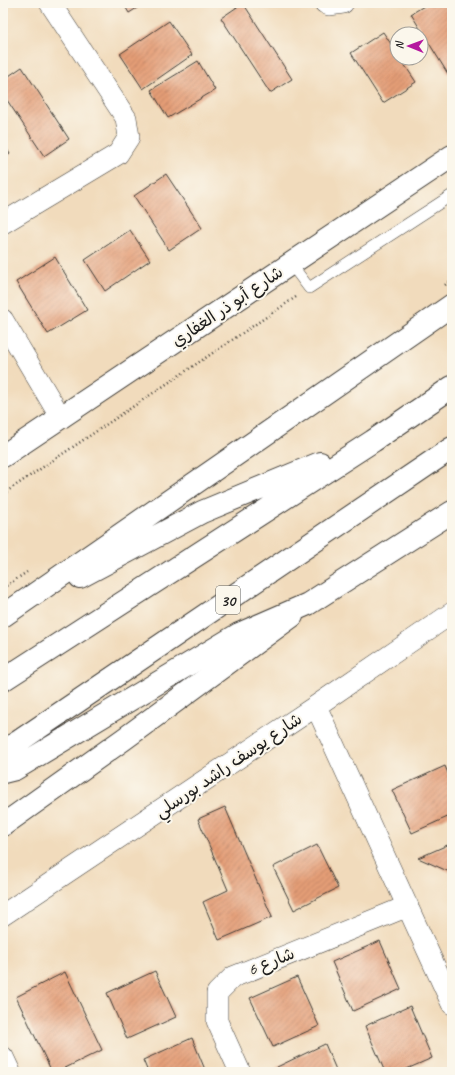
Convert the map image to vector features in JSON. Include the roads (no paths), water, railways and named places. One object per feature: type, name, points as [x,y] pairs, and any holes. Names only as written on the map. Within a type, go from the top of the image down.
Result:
[{"type":"main road","name":"شارع أبو ذر الغفاري","points":[[3,456],[452,156]]},
{"type":"main road","points":[[3,616],[452,305]]},
{"type":"main road","points":[[3,680],[373,442],[452,387]]},
{"type":"main road","points":[[3,616],[202,512],[373,442]]},
{"type":"main road","name":"30","points":[[3,752],[452,448]]},
{"type":"main road","points":[[3,825],[308,604],[452,512]]},
{"type":"main road","points":[[3,772],[15,769],[239,634],[308,604]]},
{"type":"street","points":[[3,223],[118,154],[129,137],[126,118],[50,3]]},
{"type":"street","points":[[325,3],[329,5],[343,3]]},
{"type":"street","points":[[3,320],[61,418]]},
{"type":"street","name":"شارع يوسف راشد بورسلي","points":[[3,914],[316,706],[452,613]]},
{"type":"street","points":[[316,706],[452,1004]]},
{"type":"street","name":"شارع 6","points":[[240,1072],[217,1020],[217,993],[233,976],[408,906]]},
{"type":"street","points":[[3,1057],[10,1072]]},
{"type":"lane","points":[[291,264],[309,288],[452,195]]}]
